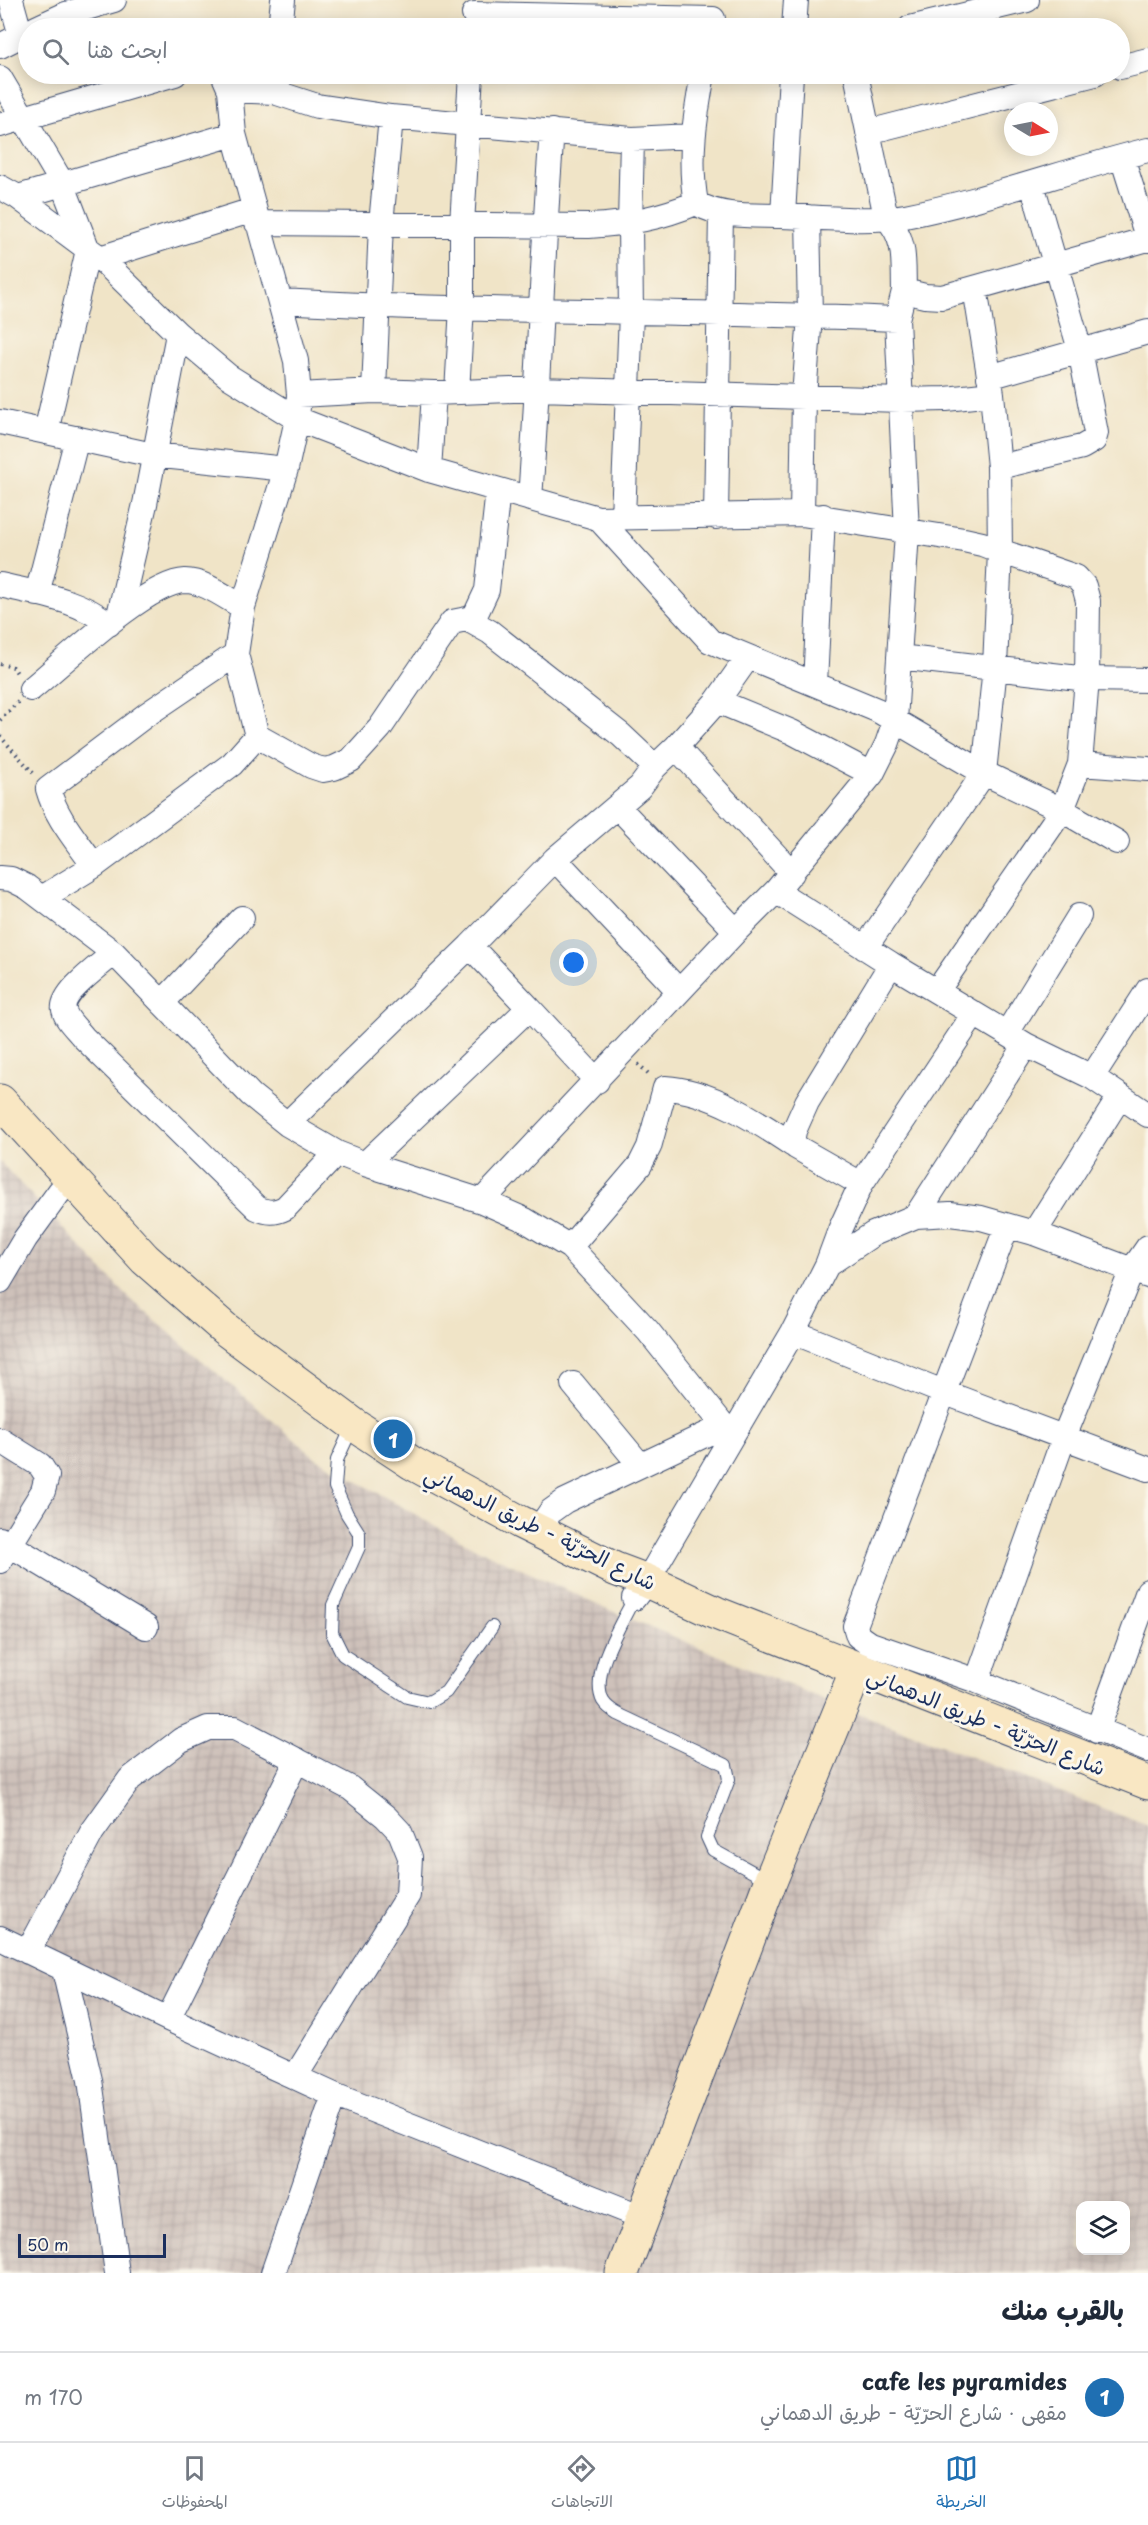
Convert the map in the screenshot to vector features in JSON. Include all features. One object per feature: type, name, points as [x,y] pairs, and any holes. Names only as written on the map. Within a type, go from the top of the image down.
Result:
[{"type":"main road","name":"شارع الحرّيّة - طريق الدهماني","points":[[0,1101],[145,1259],[392,1471],[463,1511],[641,1589],[1148,1803]]},
{"type":"main road","name":"شارع الحرّيّة - طريق الدهماني","points":[[0,1126],[144,1280],[183,1315],[349,1432],[615,1569],[641,1589]]},
{"type":"main road","name":"شارع الحرّيّة - طريق الدهماني","points":[[853,1678],[1148,1784]]},
{"type":"main road","points":[[622,2273],[770,1882],[853,1678]]},
{"type":"street","points":[[11,0],[18,25]]},
{"type":"street","points":[[58,18],[114,0]]},
{"type":"street","points":[[281,18],[283,0]]},
{"type":"street","points":[[794,18],[795,0]]},
{"type":"street","points":[[952,18],[1027,0]]},
{"type":"street","points":[[474,14],[713,16]]},
{"type":"street","points":[[1130,64],[1148,60]]},
{"type":"street","points":[[0,78],[62,183],[94,254],[46,432]]},
{"type":"street","points":[[0,125],[140,84]]},
{"type":"street","points":[[227,84],[234,135],[296,361],[298,407],[285,469],[243,607],[236,654],[257,736],[310,766],[323,770],[334,768],[351,760],[380,728],[452,622],[467,619],[490,632],[621,735],[655,767]]},
{"type":"street","points":[[277,84],[317,106],[392,117],[632,139],[692,136]]},
{"type":"street","points":[[429,470],[462,307],[462,224],[470,84]]},
{"type":"street","points":[[701,84],[692,136],[692,181],[696,203],[707,210],[722,213],[808,217],[904,216],[1032,184],[1148,150]]},
{"type":"street","points":[[783,216],[790,84]]},
{"type":"street","points":[[482,1201],[597,1082],[792,873],[872,774],[887,744],[895,721],[907,532],[897,319],[904,291],[903,243],[895,227],[886,217],[858,84]]},
{"type":"street","points":[[868,132],[1056,84]]},
{"type":"street","points":[[374,391],[381,224],[392,117]]},
{"type":"street","points":[[531,499],[552,131]]},
{"type":"street","points":[[9,192],[62,183],[234,135]]},
{"type":"street","points":[[623,517],[631,314],[632,139]]},
{"type":"street","points":[[904,291],[942,297],[1148,239],[1122,157]]},
{"type":"street","points":[[999,467],[1082,447],[1094,440],[1096,425],[1080,350],[1032,184]]},
{"type":"street","points":[[9,192],[94,254],[178,334],[228,376],[429,470],[598,518],[813,515],[982,544],[1076,577],[1084,586],[1088,601],[1088,679],[1080,764],[1062,810],[937,991]]},
{"type":"street","points":[[94,254],[255,216],[381,224],[589,226],[630,224],[696,203]]},
{"type":"street","points":[[716,517],[716,392],[722,213]]},
{"type":"street","points":[[808,217],[810,315],[804,397],[813,515],[814,684]]},
{"type":"street","points":[[865,948],[984,773],[994,666],[1000,551],[999,467],[991,385],[975,288]]},
{"type":"street","points":[[280,301],[377,307],[462,307],[631,314],[810,315],[897,319]]},
{"type":"street","points":[[298,407],[374,391],[446,393],[538,389],[628,393],[716,392],[901,400],[946,399],[991,385],[1080,350],[1148,332]]},
{"type":"street","points":[[114,619],[145,504],[178,334]]},
{"type":"street","points":[[1,427],[46,432],[153,455],[285,469]]},
{"type":"street","points":[[37,594],[77,438]]},
{"type":"street","points":[[472,622],[487,590],[498,490]]},
{"type":"street","points":[[598,518],[710,641],[877,711],[984,773],[1062,810],[1117,842]]},
{"type":"street","points":[[31,689],[114,619],[160,586],[184,581],[208,588],[243,607]]},
{"type":"street","points":[[0,585],[85,608],[114,619]]},
{"type":"street","points":[[94,866],[58,816],[48,789],[146,715],[236,654]]},
{"type":"street","points":[[287,1124],[470,946],[555,859],[640,787],[655,767],[717,701],[748,657]]},
{"type":"street","points":[[899,657],[994,666],[1088,679],[1148,680]]},
{"type":"street","points":[[717,701],[792,732],[872,774]]},
{"type":"street","points":[[42,898],[94,866],[232,764],[257,736]]},
{"type":"street","points":[[676,747],[792,873]]},
{"type":"street","points":[[1080,764],[1148,769]]},
{"type":"street","points":[[618,807],[736,931]]},
{"type":"street","points":[[555,859],[679,992]]},
{"type":"street","points":[[4,875],[42,898],[114,953],[251,1095],[287,1124],[337,1153],[482,1201],[525,1220],[570,1247],[648,1331],[730,1427]]},
{"type":"street","points":[[776,891],[865,948],[1016,1039],[1092,1077],[1119,1098],[1148,1115]]},
{"type":"street","points":[[916,1216],[1016,1039],[1079,916]]},
{"type":"street","points":[[162,1004],[242,918]]},
{"type":"street","points":[[470,946],[597,1082]]},
{"type":"street","points":[[114,953],[71,990],[63,1005],[64,1013],[83,1037],[257,1208],[267,1212],[277,1212],[285,1208],[337,1153]]},
{"type":"street","points":[[793,1145],[794,1131],[807,1102],[891,964]]},
{"type":"street","points":[[1092,1077],[1148,990]]},
{"type":"street","points":[[365,1164],[529,1008]]},
{"type":"street","points":[[641,1589],[730,1427],[793,1332],[827,1265],[861,1184],[974,1014]]},
{"type":"street","points":[[570,1247],[640,1165],[649,1147],[665,1088],[683,1089],[752,1117],[793,1145],[861,1184]]},
{"type":"street","points":[[1034,1233],[1119,1098]]},
{"type":"street","points":[[0,1281],[25,1239],[60,1191]]},
{"type":"street","points":[[827,1265],[873,1234],[916,1216],[950,1214],[981,1218],[1034,1233],[1140,1273]]},
{"type":"street","points":[[1007,1226],[855,1626],[858,1636],[868,1643],[977,1681],[1148,1750]]},
{"type":"street","points":[[977,1681],[1064,1437],[1140,1273],[1148,1247]]},
{"type":"street","points":[[793,1332],[943,1392],[1148,1469]]},
{"type":"street","points":[[573,1384],[640,1465]]},
{"type":"street","points":[[538,1530],[551,1511],[565,1501],[640,1465],[730,1427]]},
{"type":"street","points":[[0,1440],[40,1465],[47,1476],[43,1491],[3,1548],[146,1627]]},
{"type":"street","points":[[1097,1731],[1148,1591]]},
{"type":"street","points":[[28,1952],[92,1832],[130,1779],[181,1740],[208,1728],[235,1728],[350,1788],[386,1817],[400,1832],[410,1857],[408,1895],[295,2077]]},
{"type":"street","points":[[168,2019],[297,1760]]},
{"type":"street","points":[[0,1938],[168,2019],[334,2095],[642,2217]]},
{"type":"street","points":[[64,1970],[90,2080],[117,2273]]},
{"type":"street","points":[[273,2273],[334,2095]]},
{"type":"lane","points":[[349,1432],[337,1460],[336,1487],[347,1515],[359,1533],[359,1547],[333,1605],[332,1633],[343,1655],[407,1697],[429,1702],[446,1692],[492,1627]]},
{"type":"lane","points":[[641,1589],[604,1660],[600,1687],[604,1702],[618,1714],[726,1766],[729,1779],[707,1837],[713,1850],[770,1882]]},
{"type":"path","points":[[0,736],[48,789]]},
{"type":"path","points":[[624,1052],[665,1088]]},
{"type":"shaded area","points":[[0,1162],[129,1298],[316,1458],[471,1546],[610,1610],[822,1699],[1148,1826],[1148,2273],[0,2273]]},
{"type":"place","name":"cafe les pyramides","points":[[393,1439]]}]
